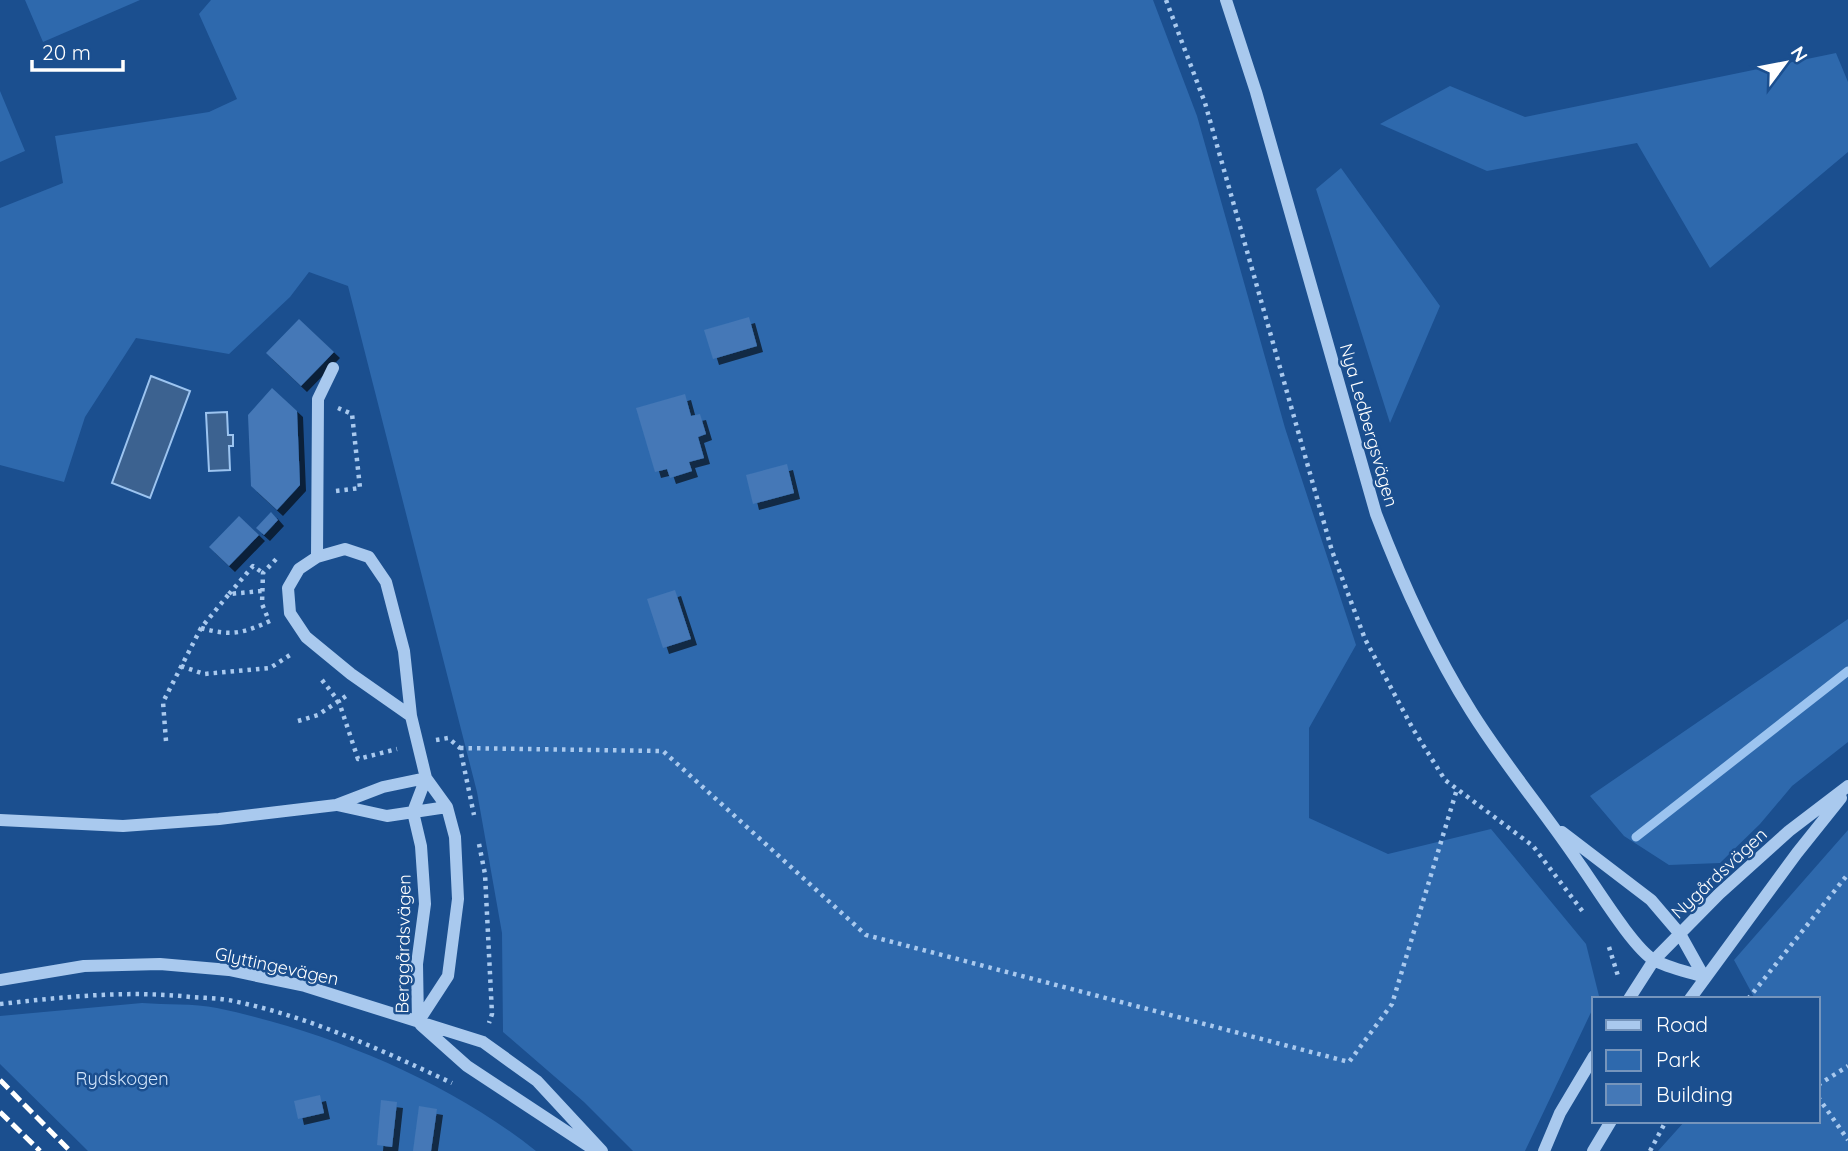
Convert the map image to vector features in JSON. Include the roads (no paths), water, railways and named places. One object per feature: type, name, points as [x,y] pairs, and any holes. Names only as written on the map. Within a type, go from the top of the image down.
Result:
[{"type":"street","name":"Nya Ledbergsvägen","points":[[1226,0],[1256,92],[1376,514],[1400,577],[1433,646],[1470,710],[1511,772],[1553,826],[1622,925],[1654,960],[1704,977]]},
{"type":"street","points":[[317,557],[318,399],[333,368]]},
{"type":"street","points":[[411,716],[306,637],[290,613],[288,588],[299,569],[317,557],[345,550],[369,557],[386,582],[404,651],[411,716],[426,778],[413,812]]},
{"type":"street","points":[[0,820],[123,826],[219,819],[336,805],[383,787],[426,778]]},
{"type":"street","name":"Berggårdsvägen","points":[[418,1022],[448,976],[458,899],[455,837],[447,807],[426,778]]},
{"type":"street","name":"Nygårdsvägen","points":[[1630,997],[1654,960],[1719,894],[1789,831],[1848,788]]},
{"type":"street","name":"Nygårdsvägen","points":[[1691,997],[1848,788]]},
{"type":"street","points":[[336,805],[387,816],[447,807]]},
{"type":"street","name":"Berggårdsvägen","points":[[413,812],[421,846],[425,904],[417,964],[418,1022]]},
{"type":"street","name":"Nya Ledbergsvägen","points":[[1553,826],[1651,900],[1679,934],[1704,977]]},
{"type":"street","name":"Glyttingevägen","points":[[0,980],[84,966],[160,964],[229,970],[305,986],[483,1042],[537,1081],[602,1151]]},
{"type":"street","name":"Glyttingevägen","points":[[418,1022],[467,1066],[596,1151]]},
{"type":"street","points":[[1544,1151],[1560,1113],[1592,1059]]},
{"type":"street","points":[[1593,1151],[1610,1123]]},
{"type":"waterway","points":[[1636,837],[1848,671]]},
{"type":"railway","points":[[0,1080],[70,1151]]},
{"type":"railway","points":[[0,1112],[40,1151]]},
{"type":"park label","name":"Rydskogen","points":[[122,1078]]}]
